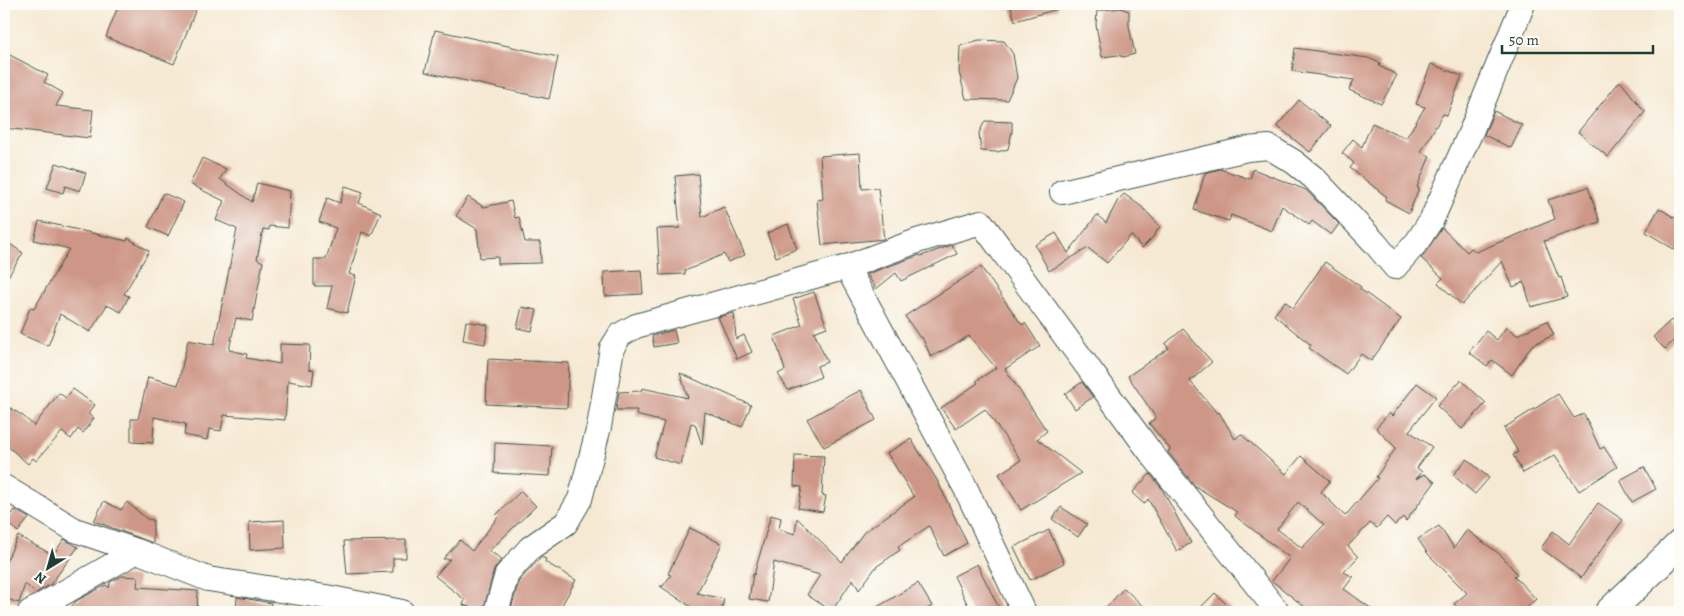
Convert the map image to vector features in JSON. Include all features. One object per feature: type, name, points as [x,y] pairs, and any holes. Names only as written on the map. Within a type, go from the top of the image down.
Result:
[{"type":"main road","points":[[1609,612],[1680,544]]},
{"type":"street","points":[[1062,192],[1247,148],[1269,147],[1294,162],[1314,178],[1375,243],[1395,268],[1417,242],[1432,219],[1472,129],[1523,4]]},
{"type":"street","points":[[496,612],[508,574],[530,548],[566,523],[580,499],[599,427],[612,348],[620,335],[636,326],[847,267],[917,241],[981,222],[1150,453],[1278,612]]},
{"type":"street","points":[[847,267],[965,487],[1024,612]]},
{"type":"street","points":[[4,487],[75,530],[137,551],[208,579],[326,597],[402,612]]},
{"type":"street","points":[[30,612],[137,551]]},
{"type":"building","points":[[119,4],[198,4],[174,64],[106,37]]},
{"type":"building","points":[[1010,4],[1058,4],[1058,9],[1015,21]]},
{"type":"building","points":[[1120,8],[1129,11],[1129,26],[1135,54],[1123,57],[1118,55],[1102,57],[1096,25],[1097,11]]},
{"type":"building","points":[[435,30],[558,57],[549,99],[425,72]]},
{"type":"building","points":[[979,40],[1004,41],[1013,54],[1017,78],[1007,100],[966,99],[959,72],[960,46]]},
{"type":"building","points":[[1295,48],[1368,58],[1380,63],[1379,66],[1397,75],[1381,104],[1349,90],[1354,80],[1292,71]]},
{"type":"building","points":[[4,52],[48,75],[44,82],[63,93],[56,106],[93,110],[90,138],[4,128]]},
{"type":"building","points":[[1431,64],[1462,76],[1447,115],[1443,114],[1421,152],[1430,156],[1409,213],[1385,200],[1387,197],[1350,168],[1354,163],[1342,153],[1353,139],[1362,147],[1372,123],[1406,138],[1425,107],[1416,104]]},
{"type":"building","points":[[1620,81],[1645,112],[1608,157],[1578,132]]},
{"type":"building","points":[[1299,100],[1331,126],[1310,152],[1277,126]]},
{"type":"building","points":[[1494,111],[1522,125],[1511,148],[1484,135]]},
{"type":"building","points":[[985,121],[1012,122],[1008,149],[997,152],[981,151],[979,133]]},
{"type":"building","points":[[860,153],[862,189],[878,188],[884,239],[822,245],[817,200],[823,199],[820,156]]},
{"type":"building","points":[[202,158],[226,169],[220,179],[252,202],[257,183],[290,191],[288,228],[269,226],[269,230],[263,229],[257,259],[263,262],[252,321],[236,318],[229,350],[247,354],[246,358],[280,364],[280,344],[310,345],[309,369],[314,370],[312,385],[288,381],[285,420],[224,415],[221,431],[209,429],[207,440],[184,435],[186,424],[154,417],[153,443],[131,442],[131,419],[138,419],[148,377],[178,385],[188,340],[214,345],[237,229],[216,220],[224,201],[190,184]]},
{"type":"building","points":[[56,163],[86,173],[80,191],[65,186],[63,193],[47,188]]},
{"type":"building","points":[[1220,169],[1250,179],[1253,169],[1306,190],[1339,224],[1331,235],[1312,221],[1309,225],[1282,206],[1272,231],[1231,215],[1229,221],[1194,210],[1205,173]]},
{"type":"building","points":[[698,174],[702,217],[724,207],[745,255],[728,262],[724,254],[685,271],[685,274],[660,275],[657,229],[680,228],[675,176]]},
{"type":"building","points":[[345,186],[363,192],[359,203],[381,213],[371,236],[362,232],[349,274],[356,276],[347,313],[327,308],[332,286],[314,286],[314,259],[326,259],[336,228],[319,222],[327,198],[340,203]]},
{"type":"building","points":[[1588,187],[1600,222],[1544,241],[1559,278],[1561,277],[1567,297],[1531,307],[1524,282],[1513,287],[1502,261],[1462,305],[1438,283],[1443,278],[1421,258],[1442,228],[1467,252],[1471,248],[1476,252],[1555,219],[1548,200]]},
{"type":"building","points":[[163,193],[184,202],[168,236],[148,227]]},
{"type":"building","points":[[1124,194],[1142,207],[1160,226],[1153,237],[1142,248],[1131,235],[1107,263],[1088,248],[1049,271],[1035,245],[1056,233],[1068,253],[1097,215],[1106,223],[1118,200]]},
{"type":"building","points":[[468,197],[484,207],[511,201],[515,218],[519,217],[525,242],[540,242],[541,263],[498,264],[498,257],[480,258],[477,229],[456,216]]},
{"type":"building","points":[[1659,208],[1680,221],[1680,253],[1646,232]]},
{"type":"building","points":[[39,221],[127,241],[128,238],[149,251],[124,294],[129,296],[121,312],[107,305],[90,332],[60,314],[48,346],[20,334],[30,308],[34,309],[69,249],[34,240]]},
{"type":"building","points":[[788,224],[797,249],[776,257],[767,233]]},
{"type":"building","points":[[4,240],[23,253],[4,283]]},
{"type":"building","points":[[952,245],[957,254],[901,281],[896,273],[876,289],[867,274],[920,255]]},
{"type":"building","points":[[1325,262],[1361,287],[1360,289],[1401,319],[1371,361],[1361,354],[1346,374],[1309,348],[1311,345],[1274,315],[1285,301],[1293,308]]},
{"type":"building","points":[[981,267],[1022,325],[1025,323],[1040,346],[1005,369],[1047,431],[1037,439],[1081,473],[1021,510],[999,474],[1021,460],[985,409],[956,429],[941,408],[978,383],[976,381],[996,368],[969,336],[931,357],[922,337],[920,338],[905,316]]},
{"type":"building","points":[[641,270],[643,294],[605,296],[604,272]]},
{"type":"building","points":[[814,292],[827,327],[814,332],[827,362],[817,366],[821,377],[788,390],[778,374],[785,370],[774,336],[802,325],[793,299]]},
{"type":"building","points":[[522,307],[537,310],[532,331],[517,328]]},
{"type":"building","points":[[734,313],[736,339],[744,335],[752,352],[737,359],[718,317]]},
{"type":"building","points":[[1671,320],[1680,330],[1680,335],[1665,349],[1653,337]]},
{"type":"building","points":[[466,321],[488,325],[485,344],[463,340]]},
{"type":"building","points":[[1547,321],[1554,335],[1532,345],[1512,375],[1492,360],[1487,366],[1469,352],[1486,331],[1497,340],[1506,327],[1517,335]]},
{"type":"building","points":[[1183,329],[1212,362],[1190,381],[1217,413],[1219,412],[1235,439],[1241,434],[1286,474],[1301,456],[1330,481],[1321,492],[1345,516],[1378,478],[1376,477],[1396,448],[1376,428],[1389,413],[1392,416],[1417,383],[1436,397],[1409,431],[1432,447],[1417,468],[1422,472],[1416,479],[1424,474],[1435,482],[1406,521],[1403,517],[1395,525],[1387,517],[1377,528],[1370,523],[1348,546],[1358,557],[1344,572],[1353,577],[1344,589],[1376,612],[1311,612],[1272,581],[1290,558],[1235,516],[1237,512],[1195,486],[1168,452],[1170,449],[1149,423],[1156,418],[1128,376],[1169,348],[1165,344]],"holes":[[[1298,502],[1324,525],[1302,548],[1277,529]]]},
{"type":"building","points":[[674,330],[677,343],[654,347],[652,336]]},
{"type":"building","points":[[488,359],[569,363],[567,408],[486,404]]},
{"type":"building","points":[[680,373],[751,405],[742,427],[705,412],[702,445],[695,424],[691,423],[681,465],[654,457],[664,422],[636,415],[637,410],[616,410],[619,392],[641,391],[642,388],[688,398]]},
{"type":"building","points":[[1461,380],[1486,403],[1462,429],[1437,406]]},
{"type":"building","points":[[1082,382],[1093,397],[1075,409],[1065,394]]},
{"type":"building","points":[[73,389],[95,405],[88,414],[94,418],[83,433],[78,429],[71,439],[62,432],[36,461],[33,458],[28,464],[4,443],[4,404],[23,416],[34,426],[59,393],[66,398]]},
{"type":"building","points":[[861,390],[876,420],[824,447],[807,419]]},
{"type":"building","points":[[1558,394],[1574,418],[1584,414],[1600,449],[1604,447],[1617,467],[1579,491],[1555,455],[1523,473],[1513,455],[1518,452],[1504,428]]},
{"type":"building","points":[[911,439],[937,480],[967,543],[944,556],[929,526],[898,547],[900,550],[876,567],[859,590],[853,579],[832,611],[807,595],[820,575],[774,562],[768,602],[749,599],[753,574],[771,515],[781,518],[779,529],[795,534],[797,518],[842,562],[864,532],[914,497],[887,453]]},
{"type":"building","points":[[495,443],[552,446],[550,476],[494,473]]},
{"type":"building","points":[[795,455],[824,456],[822,495],[826,496],[823,512],[798,508],[802,487],[794,486]]},
{"type":"building","points":[[1467,459],[1489,478],[1475,494],[1453,475]]},
{"type":"building","points":[[1644,467],[1656,489],[1632,502],[1620,480]]},
{"type":"building","points":[[1150,474],[1161,487],[1191,543],[1177,551],[1148,499],[1144,504],[1132,493]]},
{"type":"building","points":[[521,491],[536,506],[489,551],[502,559],[494,570],[483,612],[463,605],[465,600],[435,576],[450,559],[443,559],[460,540],[472,551],[498,517],[496,515]]},
{"type":"building","points":[[104,501],[121,510],[127,502],[147,519],[153,520],[153,543],[94,521]]},
{"type":"building","points":[[1598,503],[1623,520],[1581,578],[1541,548],[1553,531],[1569,544]]},
{"type":"building","points":[[1061,507],[1087,524],[1078,537],[1052,519]]},
{"type":"building","points":[[15,510],[29,518],[18,532],[6,522]]},
{"type":"building","points":[[284,520],[285,548],[250,550],[249,522]]},
{"type":"building","points":[[1439,526],[1454,548],[1467,530],[1502,556],[1517,574],[1514,576],[1536,599],[1522,612],[1461,612],[1454,604],[1467,593],[1428,554],[1418,539]]},
{"type":"building","points":[[690,528],[722,544],[697,593],[724,599],[721,612],[694,609],[660,586],[663,586],[671,575],[668,574]]},
{"type":"building","points":[[1049,530],[1064,563],[1030,580],[1014,547]]},
{"type":"building","points":[[18,536],[53,555],[64,539],[78,547],[51,584],[36,593],[25,584],[19,603],[4,598],[4,566]]},
{"type":"building","points":[[406,540],[406,558],[393,558],[393,572],[347,574],[344,541]]},
{"type":"building","points":[[541,557],[546,559],[545,562],[576,580],[558,612],[510,612],[519,581]]},
{"type":"building","points":[[977,564],[1001,612],[971,612],[954,576]]},
{"type":"building","points":[[122,576],[138,577],[137,587],[198,591],[197,612],[67,612],[76,601],[106,585],[109,588],[110,582]]},
{"type":"building","points":[[918,583],[932,606],[922,612],[869,612]]},
{"type":"building","points":[[1124,588],[1149,612],[1102,612]]},
{"type":"building","points":[[1215,593],[1234,612],[1196,612]]},
{"type":"building","points":[[237,597],[271,603],[270,612],[236,612]]}]
